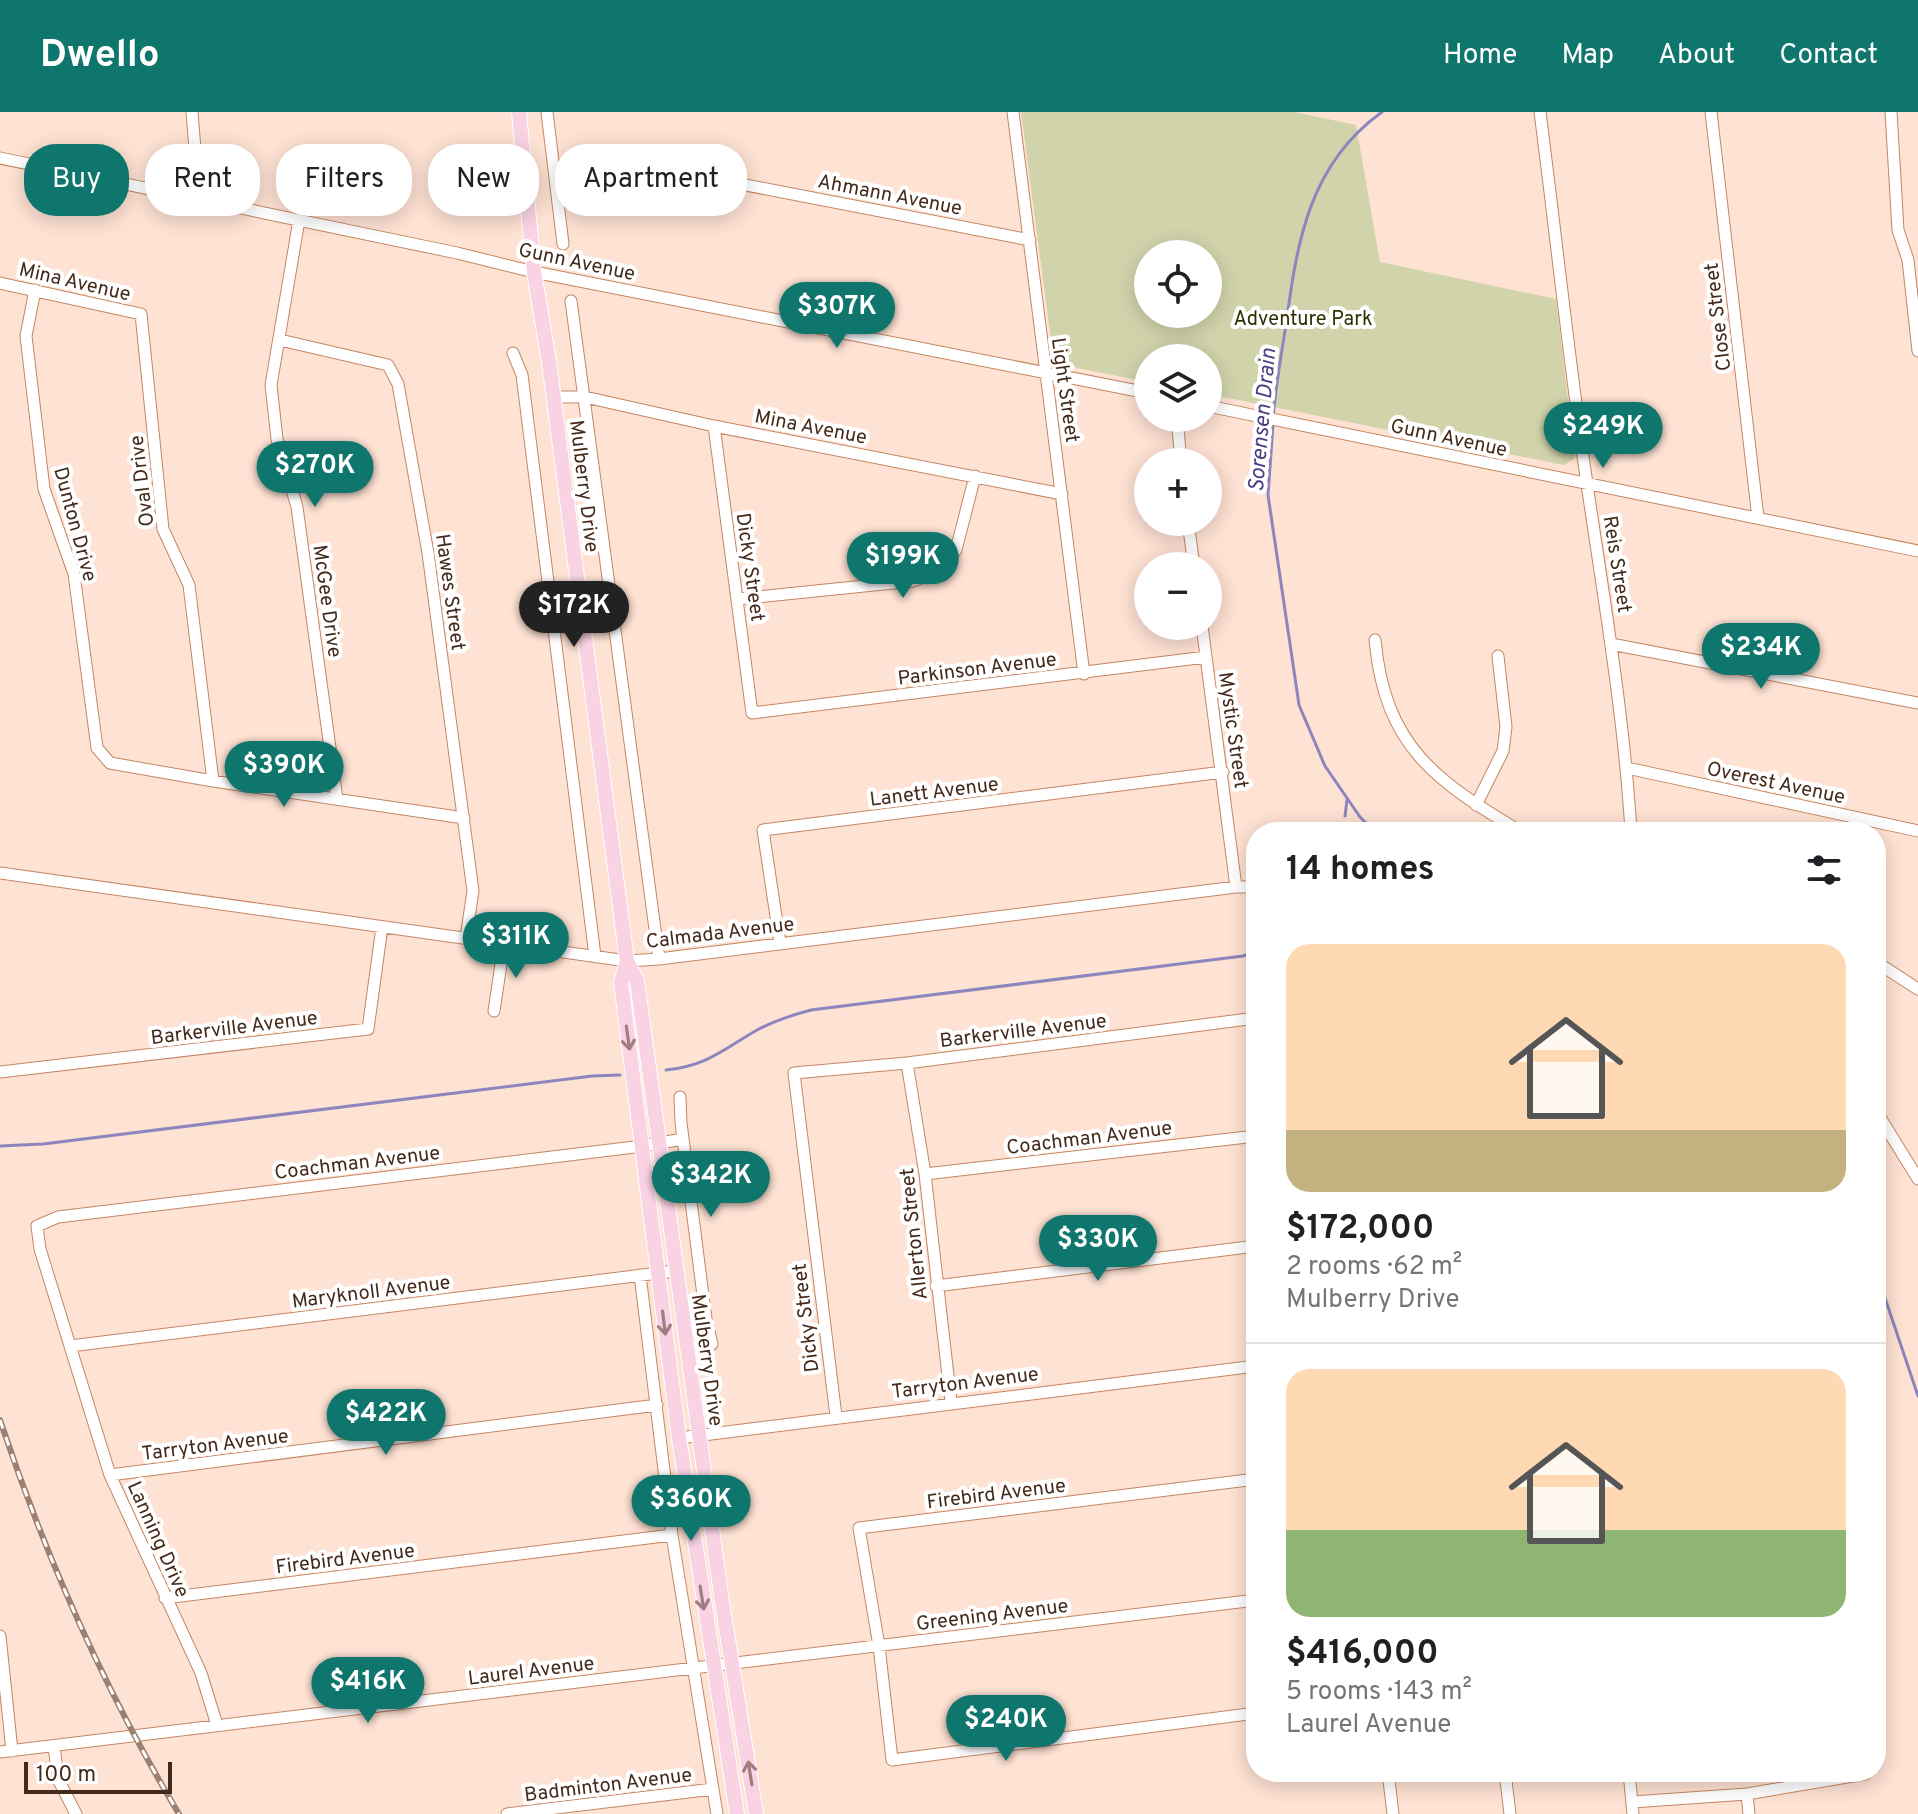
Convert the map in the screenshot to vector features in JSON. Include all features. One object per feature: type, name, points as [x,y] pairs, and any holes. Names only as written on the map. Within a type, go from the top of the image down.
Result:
[{"type":"main road","name":"Mulberry Drive","points":[[519,112],[534,272],[627,961],[637,981],[675,1271],[756,1814]]},
{"type":"main road","name":"Mulberry Drive","points":[[627,961],[621,982],[657,1273],[737,1814]]},
{"type":"street","points":[[192,112],[195,144]]},
{"type":"street","points":[[547,112],[555,171]]},
{"type":"street","name":"Light Street","points":[[1011,112],[1084,674]]},
{"type":"street","name":"Reis Street","points":[[1540,112],[1627,768],[1630,822]]},
{"type":"street","name":"Close Street","points":[[1711,112],[1758,518]]},
{"type":"street","points":[[1891,112],[1898,230],[1908,260],[1918,351]]},
{"type":"street","name":"Gunn Avenue","points":[[0,158],[145,188]]},
{"type":"street","name":"Ahmann Avenue","points":[[747,185],[1030,240]]},
{"type":"street","name":"Gunn Avenue","points":[[260,212],[534,272],[1134,390]]},
{"type":"street","points":[[560,216],[563,244]]},
{"type":"street","name":"McGee Drive","points":[[299,220],[271,385],[277,439],[297,507],[337,799]]},
{"type":"street","name":"Mina Avenue","points":[[0,283],[141,314]]},
{"type":"street","name":"Dunton Drive","points":[[35,290],[26,336],[44,489],[74,574],[97,748],[110,763],[213,781]]},
{"type":"street","name":"Mulberry Drive","points":[[571,301],[659,959]]},
{"type":"street","name":"Oval Drive","points":[[141,314],[163,529],[189,585],[213,781]]},
{"type":"street","name":"Hawes Street","points":[[280,340],[388,365],[398,384],[428,553],[473,891],[466,938]]},
{"type":"street","points":[[513,353],[522,375],[595,956]]},
{"type":"street","name":"Mina Avenue","points":[[553,397],[585,397],[714,426],[1062,494]]},
{"type":"street","name":"Gunn Avenue","points":[[1222,409],[1918,551]]},
{"type":"street","name":"Dicky Street","points":[[714,426],[752,713]]},
{"type":"street","points":[[737,599],[913,581],[937,572],[956,550],[975,476]]},
{"type":"street","name":"Mystic Street","points":[[1204,640],[1236,887]]},
{"type":"street","points":[[1375,640],[1378,674],[1388,705],[1404,736],[1445,783],[1504,822]]},
{"type":"street","points":[[1611,644],[1918,703]]},
{"type":"street","points":[[1476,805],[1503,751],[1506,727],[1498,656]]},
{"type":"street","name":"Parkinson Avenue","points":[[752,713],[1206,657]]},
{"type":"street","name":"Overest Avenue","points":[[1627,768],[1876,822]]},
{"type":"street","name":"Lanett Avenue","points":[[780,943],[763,830],[1223,772]]},
{"type":"street","points":[[213,781],[464,818]]},
{"type":"street","name":"Overest Avenue","points":[[1886,824],[1918,831]]},
{"type":"street","name":"Calmada Avenue","points":[[0,873],[627,961],[1246,887]]},
{"type":"street","name":"Barkerville Avenue","points":[[0,1072],[368,1029],[382,927]]},
{"type":"street","points":[[494,1011],[504,944]]},
{"type":"street","points":[[1886,972],[1918,989]]},
{"type":"street","name":"Barkerville Avenue","points":[[794,1073],[907,1063],[1246,1019]]},
{"type":"street","name":"Allerton Street","points":[[907,1063],[925,1174],[951,1402]]},
{"type":"street","name":"Dicky Street","points":[[794,1073],[836,1416]]},
{"type":"street","points":[[680,1097],[706,1319],[712,1344]]},
{"type":"street","points":[[1886,1127],[1918,1179]]},
{"type":"street","name":"Coachman Avenue","points":[[925,1174],[1246,1137]]},
{"type":"street","name":"Coachman Avenue","points":[[37,1226],[58,1217],[683,1139]]},
{"type":"street","name":"Lanning Drive","points":[[37,1226],[40,1249],[110,1475],[201,1673],[217,1725]]},
{"type":"street","points":[[936,1286],[1246,1247]]},
{"type":"street","name":"Maryknoll Avenue","points":[[70,1346],[675,1271]]},
{"type":"street","points":[[640,1275],[672,1535],[717,1814]]},
{"type":"street","name":"Tarryton Avenue","points":[[679,1438],[1246,1367]]},
{"type":"street","name":"Tarryton Avenue","points":[[110,1475],[657,1405]]},
{"type":"street","name":"Firebird Avenue","points":[[879,1646],[859,1528],[1246,1480]]},
{"type":"street","name":"Firebird Avenue","points":[[165,1598],[672,1535]]},
{"type":"street","name":"Greening Avenue","points":[[732,1664],[1246,1601]]},
{"type":"street","points":[[0,1636],[6,1752]]},
{"type":"street","points":[[879,1646],[892,1760],[1246,1714]]},
{"type":"street","name":"Laurel Avenue","points":[[6,1752],[732,1664]]},
{"type":"street","points":[[54,1746],[58,1779],[76,1814]]},
{"type":"street","points":[[1389,1782],[1393,1814]]},
{"type":"street","points":[[1506,1782],[1510,1814]]},
{"type":"street","points":[[1630,1782],[1632,1808],[1814,1782]]},
{"type":"street","name":"Badminton Avenue","points":[[507,1814],[713,1789]]},
{"type":"street","points":[[1747,1794],[1749,1814]]},
{"type":"green space","name":"Adventure Park","points":[[1021,112],[1294,112],[1356,125],[1380,262],[1556,299],[1575,458],[1564,465],[1222,397],[1222,344],[1134,344],[1134,379],[1065,363],[1052,348]]},
{"type":"waterway","name":"Sorensen Drain","points":[[1273,417],[1295,264],[1311,207],[1322,180],[1338,156],[1357,133],[1382,112]]},
{"type":"waterway","name":"Sorensen Drain","points":[[1273,425],[1268,495],[1299,705],[1325,766],[1365,822]]},
{"type":"waterway","points":[[1345,816],[1347,800]]},
{"type":"waterway","points":[[666,1070],[704,1061],[763,1027],[811,1010],[1246,955]]},
{"type":"waterway","points":[[0,1146],[43,1144],[620,1075]]},
{"type":"waterway","name":"Sorensen Drain","points":[[1886,1301],[1918,1396]]},
{"type":"railway","points":[[0,1420],[37,1522],[79,1622],[126,1719],[179,1814]]}]
